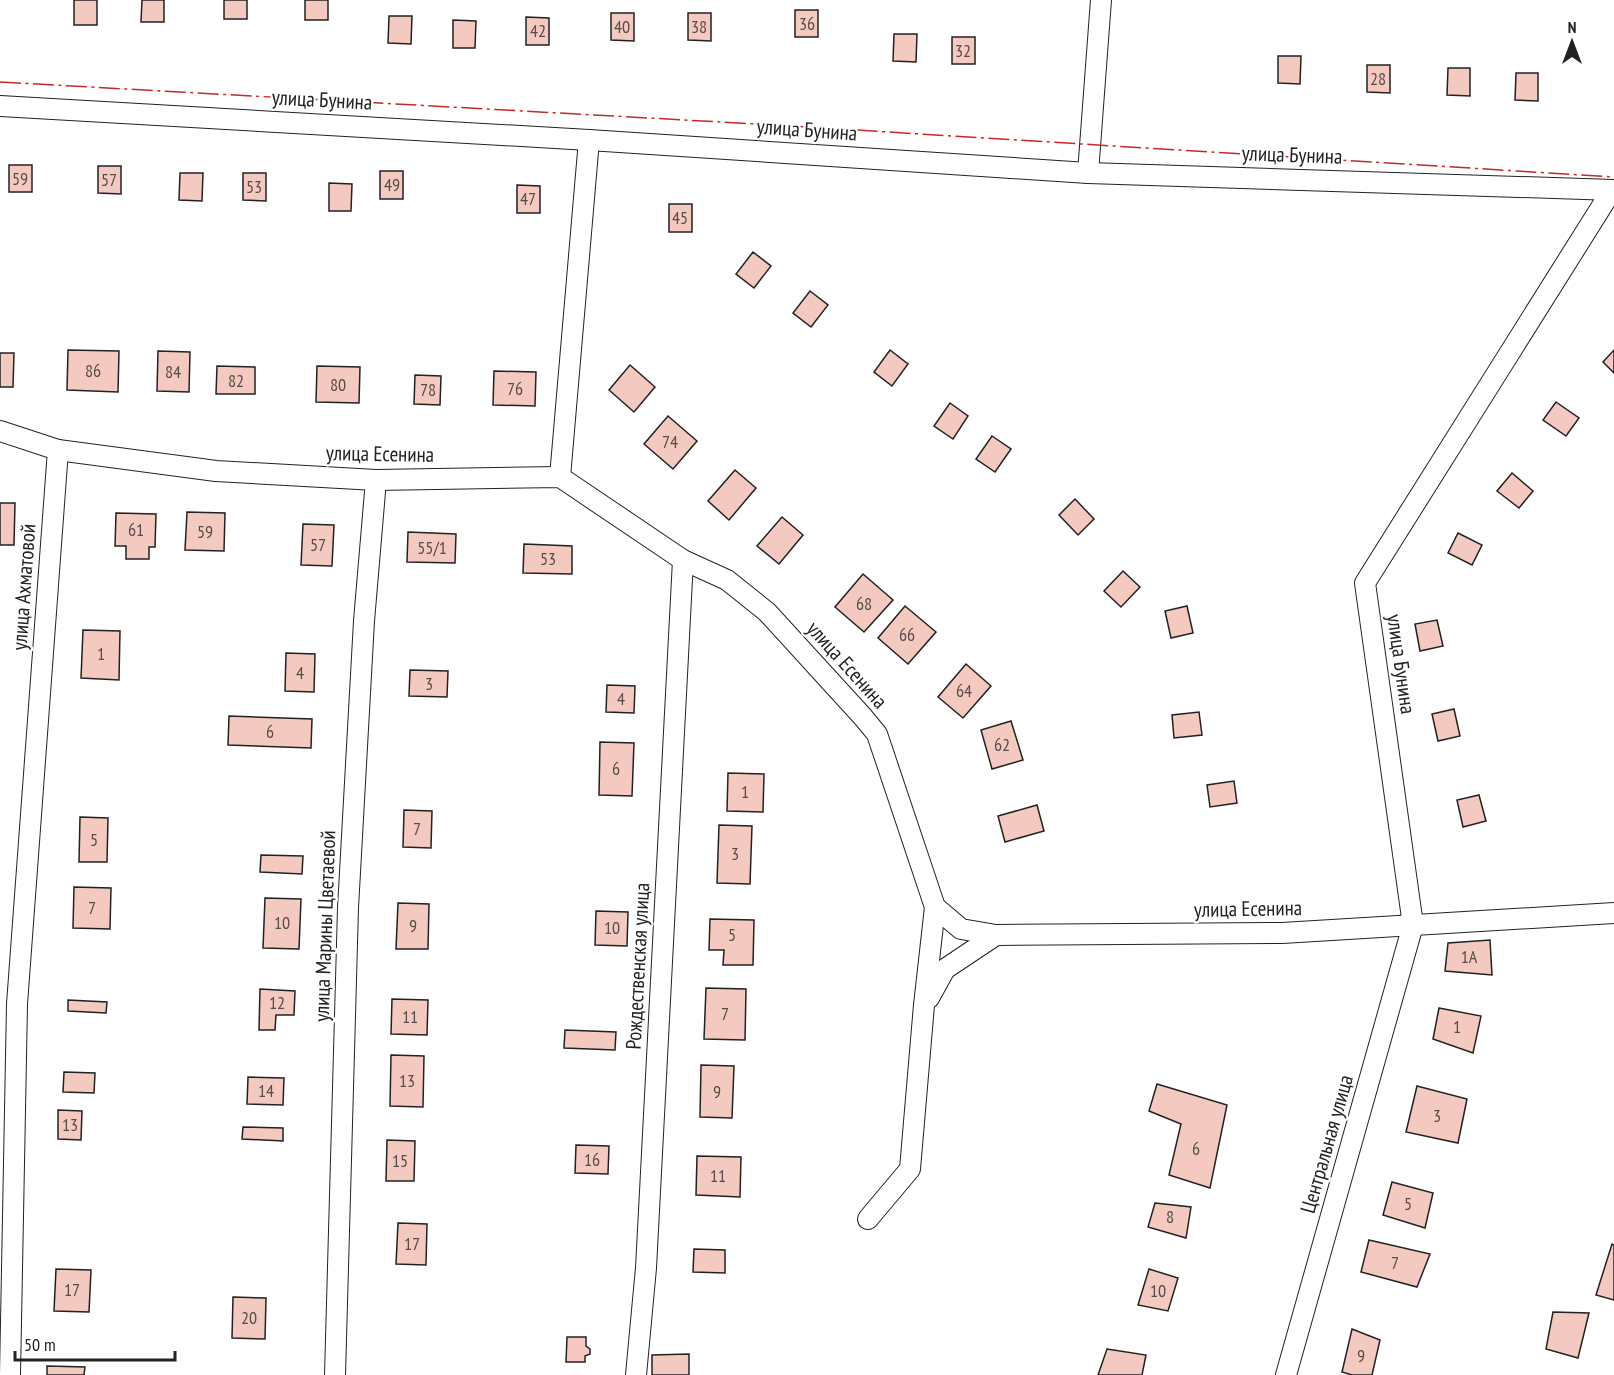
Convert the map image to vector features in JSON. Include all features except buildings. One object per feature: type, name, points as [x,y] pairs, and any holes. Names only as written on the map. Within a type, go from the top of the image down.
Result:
[{"type":"street","points":[[1088,172],[1101,0]]},
{"type":"street","name":"улица Бунина","points":[[0,106],[1088,172],[1613,190]]},
{"type":"street","points":[[560,477],[589,140]]},
{"type":"street","name":"улица Бунина","points":[[1413,926],[1365,583],[1613,190]]},
{"type":"street","name":"улица Есенина","points":[[0,431],[58,450],[216,471],[376,480],[560,477],[683,560],[727,580],[767,612],[863,717],[877,734],[935,907],[961,929],[996,935],[1282,933],[1614,913]]},
{"type":"street","name":"улица Ахматовой","points":[[10,1375],[17,1004],[58,450]]},
{"type":"street","name":"улица Марины Цветаевой","points":[[335,1375],[348,908],[364,621],[376,480]]},
{"type":"street","name":"Рождественская улица","points":[[636,1375],[646,1256],[683,560]]},
{"type":"street","points":[[867,1219],[910,1169],[935,907]]},
{"type":"street","name":"Центральная улица","points":[[1286,1375],[1413,926]]},
{"type":"street","points":[[924,1005],[945,969],[996,935]]},
{"type":"power","points":[[0,82],[775,125],[1614,177]]}]
